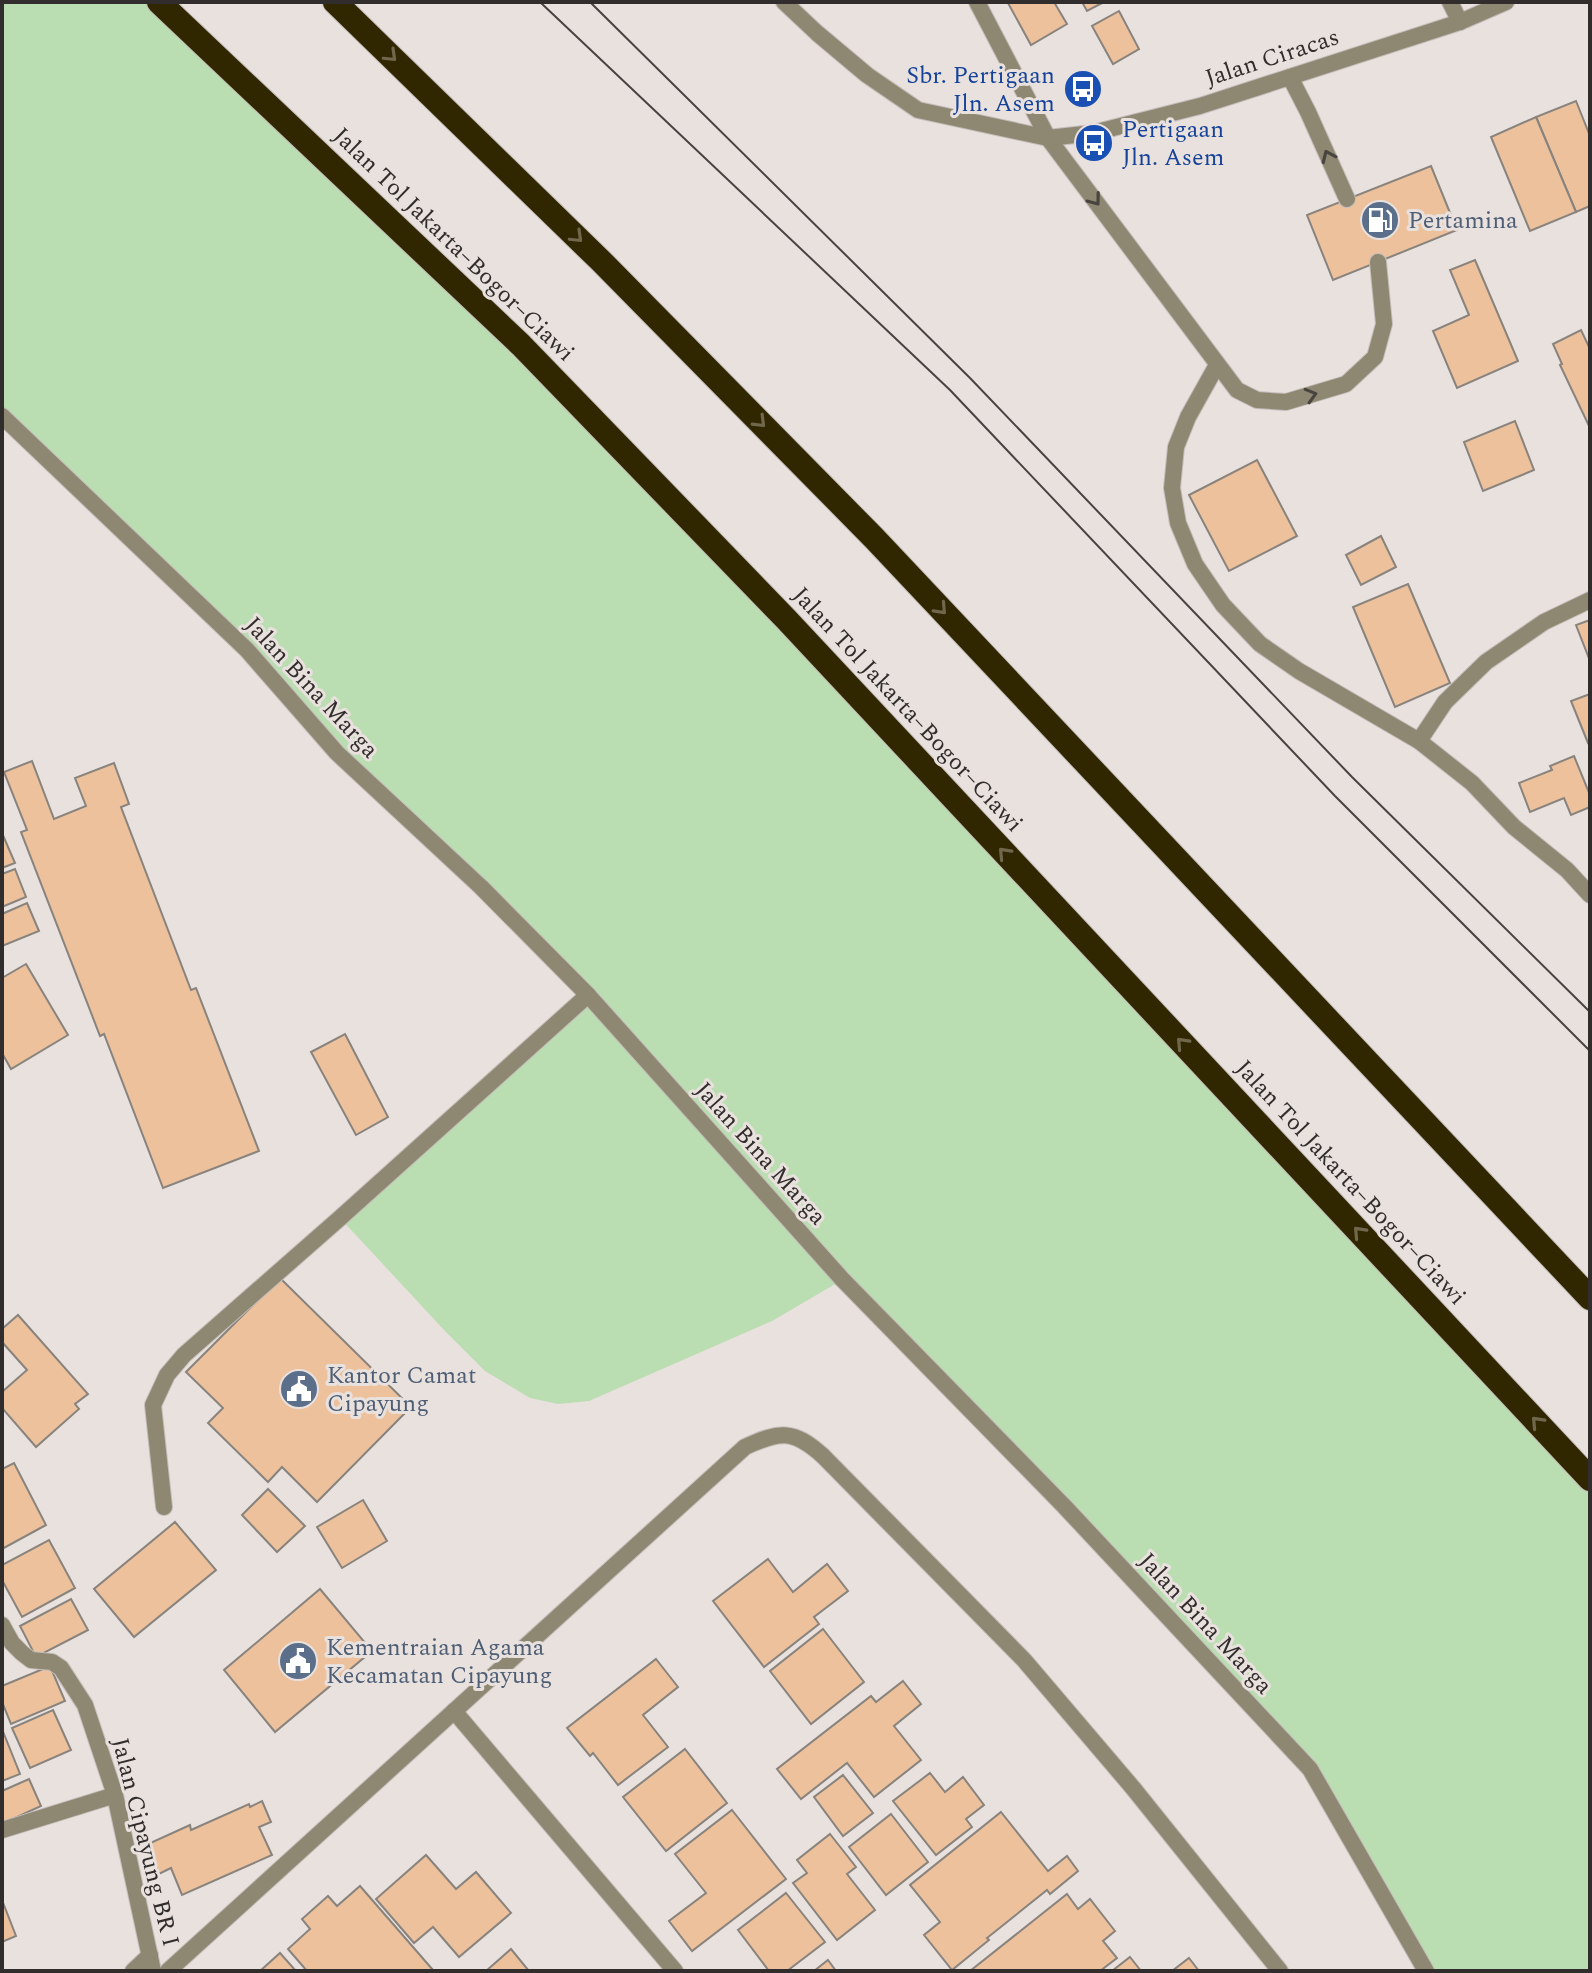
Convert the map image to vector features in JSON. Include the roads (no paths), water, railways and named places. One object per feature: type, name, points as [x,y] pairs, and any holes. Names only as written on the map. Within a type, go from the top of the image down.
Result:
[{"type":"highway","name":"Jalan Tol Jakarta–Bogor–Ciawi","points":[[159,2],[532,356],[786,619],[1590,1479]]},
{"type":"highway","points":[[335,2],[601,261],[874,538],[1590,1298]]},
{"type":"street","name":"Jalan Ciracas","points":[[784,2],[867,75],[918,110],[1048,138],[1093,133],[1200,106],[1460,22],[1506,2]]},
{"type":"street","points":[[977,2],[1048,138],[1237,390],[1257,400],[1286,402],[1346,384],[1375,357],[1384,324],[1378,262]]},
{"type":"street","points":[[1450,2],[1460,22]]},
{"type":"street","points":[[1290,77],[1347,199]]},
{"type":"street","points":[[1217,365],[1188,417],[1176,447],[1172,488],[1178,523],[1195,564],[1223,605],[1260,644],[1299,671],[1419,741],[1472,783],[1514,827],[1567,870],[1590,895]]},
{"type":"street","name":"Jalan Bina Marga","points":[[2,416],[247,650],[337,753],[481,887],[588,995],[842,1279],[1064,1506],[1310,1769],[1426,1971]]},
{"type":"street","points":[[1419,741],[1445,702],[1486,662],[1544,622],[1590,600]]},
{"type":"street","points":[[164,1507],[153,1405],[167,1375],[184,1355],[588,995]]},
{"type":"street","points":[[168,1971],[745,1447],[763,1438],[784,1434],[807,1441],[823,1456],[1024,1660],[1133,1788],[1280,1971]]},
{"type":"street","name":"Jalan Cipayung BR I","points":[[2,1625],[12,1643],[31,1660],[52,1662],[61,1668],[85,1705],[115,1795],[151,1963]]},
{"type":"street","points":[[454,1711],[675,1971]]},
{"type":"street","points":[[2,1830],[115,1795]]},
{"type":"street","points":[[133,1971],[151,1963]]},
{"type":"tram line","points":[[540,2],[950,390],[1335,796],[1590,1051]]},
{"type":"tram line","points":[[590,2],[970,378],[1352,777],[1590,1012]]},
{"type":"place","name":"Sbr. Pertigaan Jln. Asem","points":[[1083,89]]},
{"type":"place","name":"Pertigaan Jln. Asem","points":[[1094,143]]},
{"type":"place","name":"Pertamina","points":[[1380,220]]},
{"type":"place","name":"Kantor Camat Cipayung","points":[[299,1389]]},
{"type":"place","name":"Kementraian Agama Kecamatan Cipayung","points":[[298,1661]]}]
